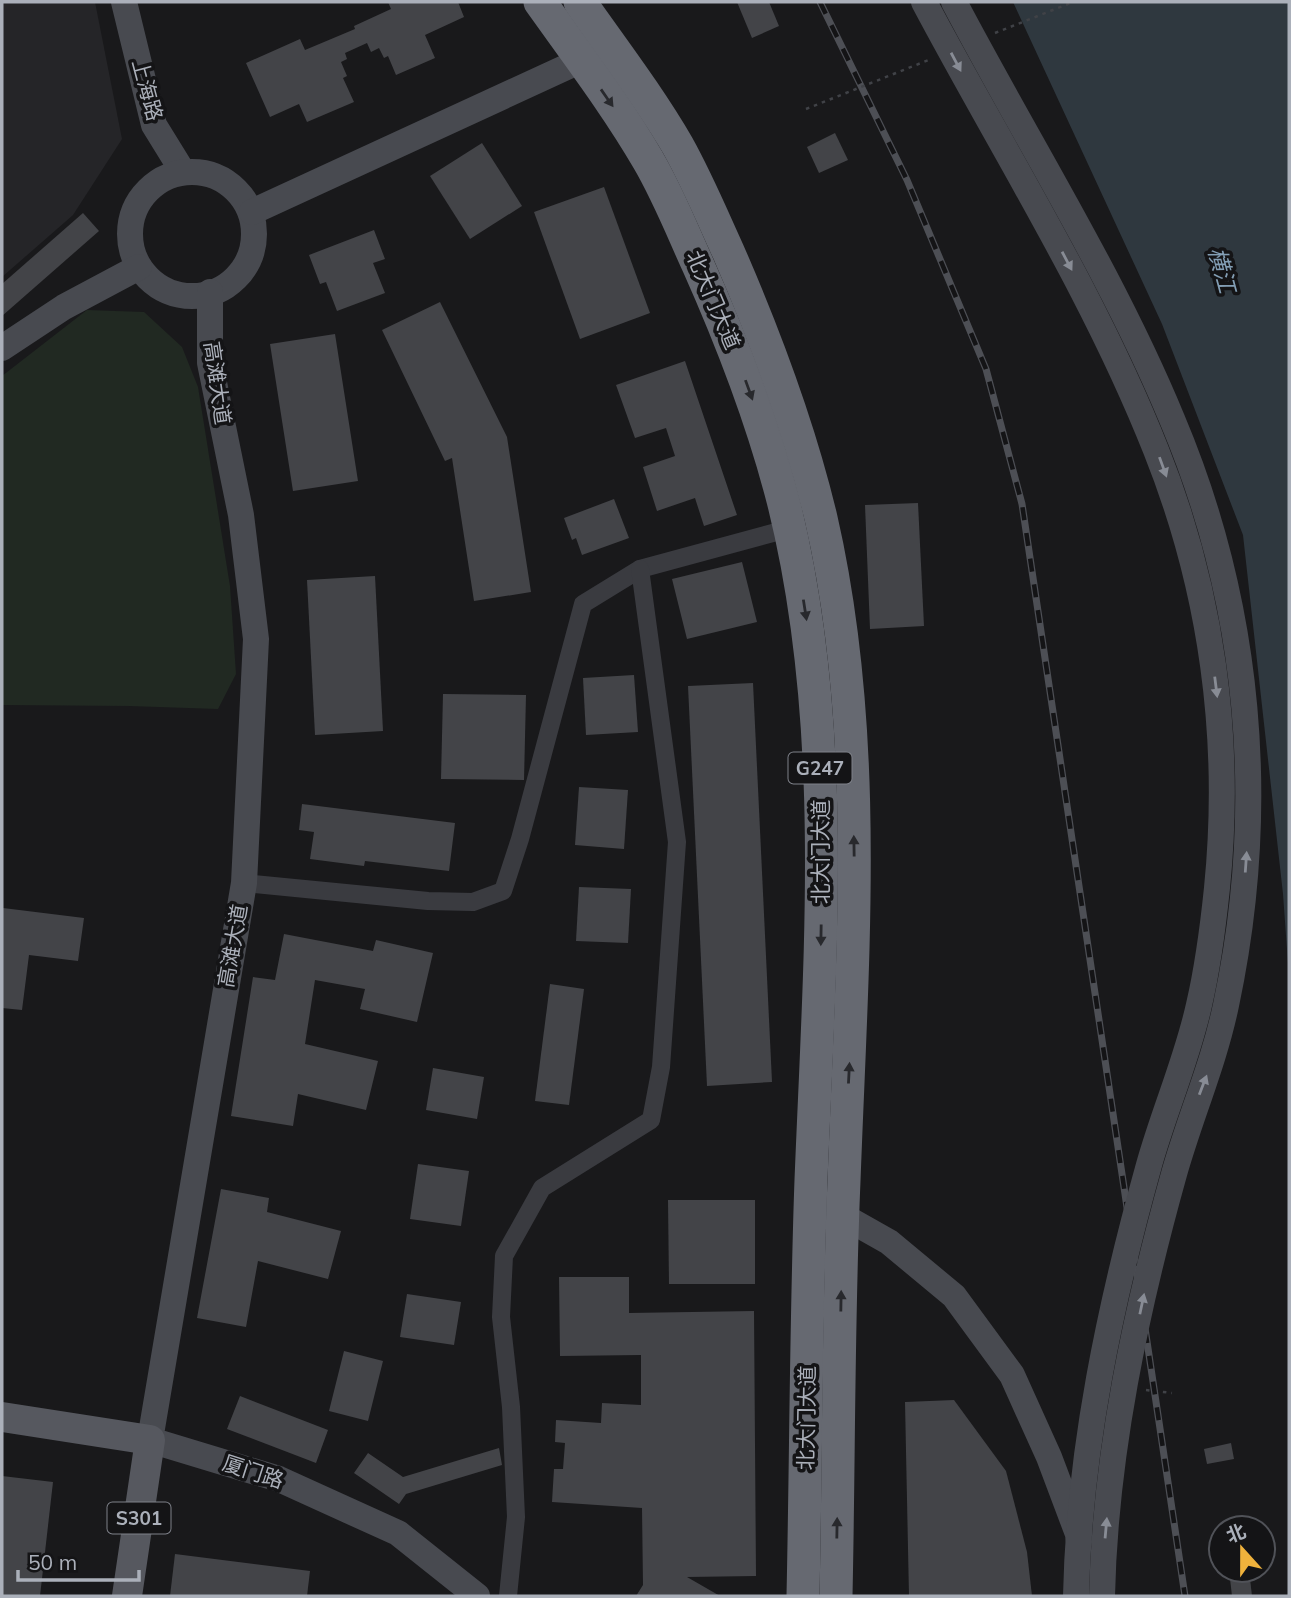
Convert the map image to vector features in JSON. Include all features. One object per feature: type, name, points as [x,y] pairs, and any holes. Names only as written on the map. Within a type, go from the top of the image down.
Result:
[{"type":"highway","name":"北大门大道","points":[[540,2],[649,161],[688,243],[728,335],[754,404],[773,463],[799,575],[811,655],[821,773],[821,945],[811,1197],[803,1596]]},
{"type":"highway","name":"北大门大道","points":[[580,2],[677,145],[734,265],[785,393],[807,466],[831,568],[844,651],[853,771],[855,920],[843,1215],[836,1596]]},
{"type":"main road","name":"上海路","points":[[124,2],[154,125],[183,173]]},
{"type":"main road","points":[[924,2],[1078,282],[1140,410],[1174,496],[1196,571],[1207,622],[1217,695],[1222,758],[1222,819],[1207,965],[1188,1049],[1162,1123],[1139,1203],[1111,1324],[1092,1425],[1082,1498],[1076,1596]]},
{"type":"main road","points":[[954,2],[1107,280],[1174,423],[1222,565],[1238,649],[1246,719],[1248,837],[1233,969],[1218,1040],[1176,1168],[1142,1304],[1115,1453],[1106,1524],[1102,1596]]},
{"type":"main road","points":[[252,212],[611,47]]},
{"type":"main road","points":[[183,173],[204,173],[224,180],[240,194],[252,212],[252,248],[246,264],[234,279],[220,289],[202,295],[184,295],[151,281],[139,267],[131,248],[130,228],[135,208],[147,191],[163,179],[183,173]]},
{"type":"main road","points":[[2,348],[64,307],[139,267]]},
{"type":"main road","name":"高滩大道","points":[[127,1596],[150,1440],[244,883],[256,639],[241,515],[210,363],[210,292]]},
{"type":"main road","points":[[811,1197],[889,1242],[954,1296],[1013,1375],[1049,1457],[1078,1534],[1086,1596]]},
{"type":"main road","name":"厦门路","points":[[2,1417],[150,1440],[279,1479],[398,1533],[477,1596]]},
{"type":"street","points":[[244,883],[428,901],[473,902],[503,891],[520,839],[583,604],[640,569],[821,520]]},
{"type":"street","points":[[508,1596],[516,1517],[511,1407],[502,1317],[504,1256],[542,1188],[650,1120],[661,1067],[677,842],[640,569]]},
{"type":"street","points":[[1078,1534],[1114,1596]]},
{"type":"shaded area","points":[[2,2],[95,2],[122,139],[73,215],[2,277]]},
{"type":"shaded area","points":[[87,310],[144,312],[182,347],[198,387],[230,586],[236,674],[218,709],[2,705],[2,376]]},
{"type":"water","name":"横江","points":[[1013,2],[1289,2],[1289,977],[1283,894],[1243,535],[1162,324]]},
{"type":"building","points":[[388,2],[458,2],[464,17],[425,35],[435,58],[396,75],[388,56],[384,58],[379,48],[371,52],[367,43],[345,53],[347,59],[341,62],[347,76],[343,78],[354,102],[307,122],[299,104],[270,117],[246,63],[300,39],[305,50],[355,29],[354,26],[391,9]]},
{"type":"building","points":[[737,2],[769,2],[779,26],[752,38]]},
{"type":"building","points":[[835,133],[848,160],[819,173],[807,147]]},
{"type":"building","points":[[482,143],[522,206],[470,239],[430,176]]},
{"type":"building","points":[[604,187],[650,313],[580,339],[534,212]]},
{"type":"building","points":[[83,213],[99,231],[2,316],[2,284]]},
{"type":"building","points":[[374,230],[385,259],[373,263],[385,293],[337,311],[326,282],[320,284],[309,255]]},
{"type":"building","points":[[440,302],[507,437],[531,592],[474,601],[452,458],[445,461],[382,330]]},
{"type":"building","points":[[335,334],[358,481],[293,491],[270,344]]},
{"type":"building","points":[[685,361],[737,515],[704,526],[695,498],[657,511],[643,467],[675,456],[666,428],[635,438],[616,385]]},
{"type":"building","points":[[614,499],[629,538],[582,555],[576,538],[572,540],[564,518]]},
{"type":"building","points":[[918,503],[924,626],[870,629],[865,505]]},
{"type":"building","points":[[742,562],[757,622],[687,639],[672,579]]},
{"type":"building","points":[[375,576],[383,731],[315,735],[307,580]]},
{"type":"building","points":[[634,675],[638,732],[586,735],[583,678]]},
{"type":"building","points":[[753,683],[772,1082],[707,1086],[688,686]]},
{"type":"building","points":[[443,694],[526,695],[524,780],[441,779]]},
{"type":"building","points":[[579,787],[628,790],[624,849],[575,845]]},
{"type":"building","points":[[302,804],[455,823],[449,871],[365,861],[364,866],[310,859],[314,832],[299,830]]},
{"type":"building","points":[[579,887],[631,889],[628,943],[576,941]]},
{"type":"building","points":[[3,908],[84,918],[78,961],[29,955],[22,1010],[2,1008]]},
{"type":"building","points":[[284,934],[373,951],[376,940],[433,953],[417,1022],[360,1009],[365,989],[315,980],[305,1044],[378,1061],[366,1110],[298,1094],[293,1126],[231,1116],[253,977],[275,980]]},
{"type":"building","points":[[550,984],[584,989],[569,1105],[535,1101]]},
{"type":"building","points":[[433,1068],[484,1077],[477,1119],[426,1110]]},
{"type":"building","points":[[418,1164],[469,1171],[461,1226],[410,1219]]},
{"type":"building","points":[[221,1189],[269,1198],[267,1212],[341,1231],[328,1279],[258,1261],[246,1327],[197,1318]]},
{"type":"building","points":[[668,1200],[755,1200],[755,1284],[669,1284]]},
{"type":"building","points":[[559,1277],[629,1277],[629,1313],[754,1311],[756,1576],[687,1577],[720,1596],[636,1596],[643,1585],[642,1508],[552,1502],[554,1469],[563,1469],[565,1443],[555,1442],[556,1420],[601,1423],[602,1403],[641,1405],[641,1355],[560,1356]]},
{"type":"building","points":[[407,1294],[461,1302],[454,1345],[400,1337]]},
{"type":"building","points":[[344,1351],[383,1361],[368,1421],[329,1411]]},
{"type":"building","points":[[240,1396],[328,1430],[316,1463],[227,1429]]},
{"type":"building","points":[[954,1400],[1006,1471],[1027,1552],[1032,1596],[909,1596],[905,1402]]},
{"type":"building","points":[[1231,1443],[1234,1459],[1207,1464],[1204,1449]]},
{"type":"building","points":[[499,1448],[502,1465],[406,1494],[399,1504],[354,1473],[368,1453],[403,1477]]},
{"type":"building","points":[[2,1476],[53,1482],[40,1596],[2,1596]]},
{"type":"building","points":[[175,1554],[310,1571],[307,1596],[170,1596]]},
{"type":"building","points":[[1231,1584],[1251,1584],[1252,1596],[1232,1596]]},
{"type":"railway","points":[[820,2],[907,180],[986,369],[1022,504],[1185,1596]]}]
